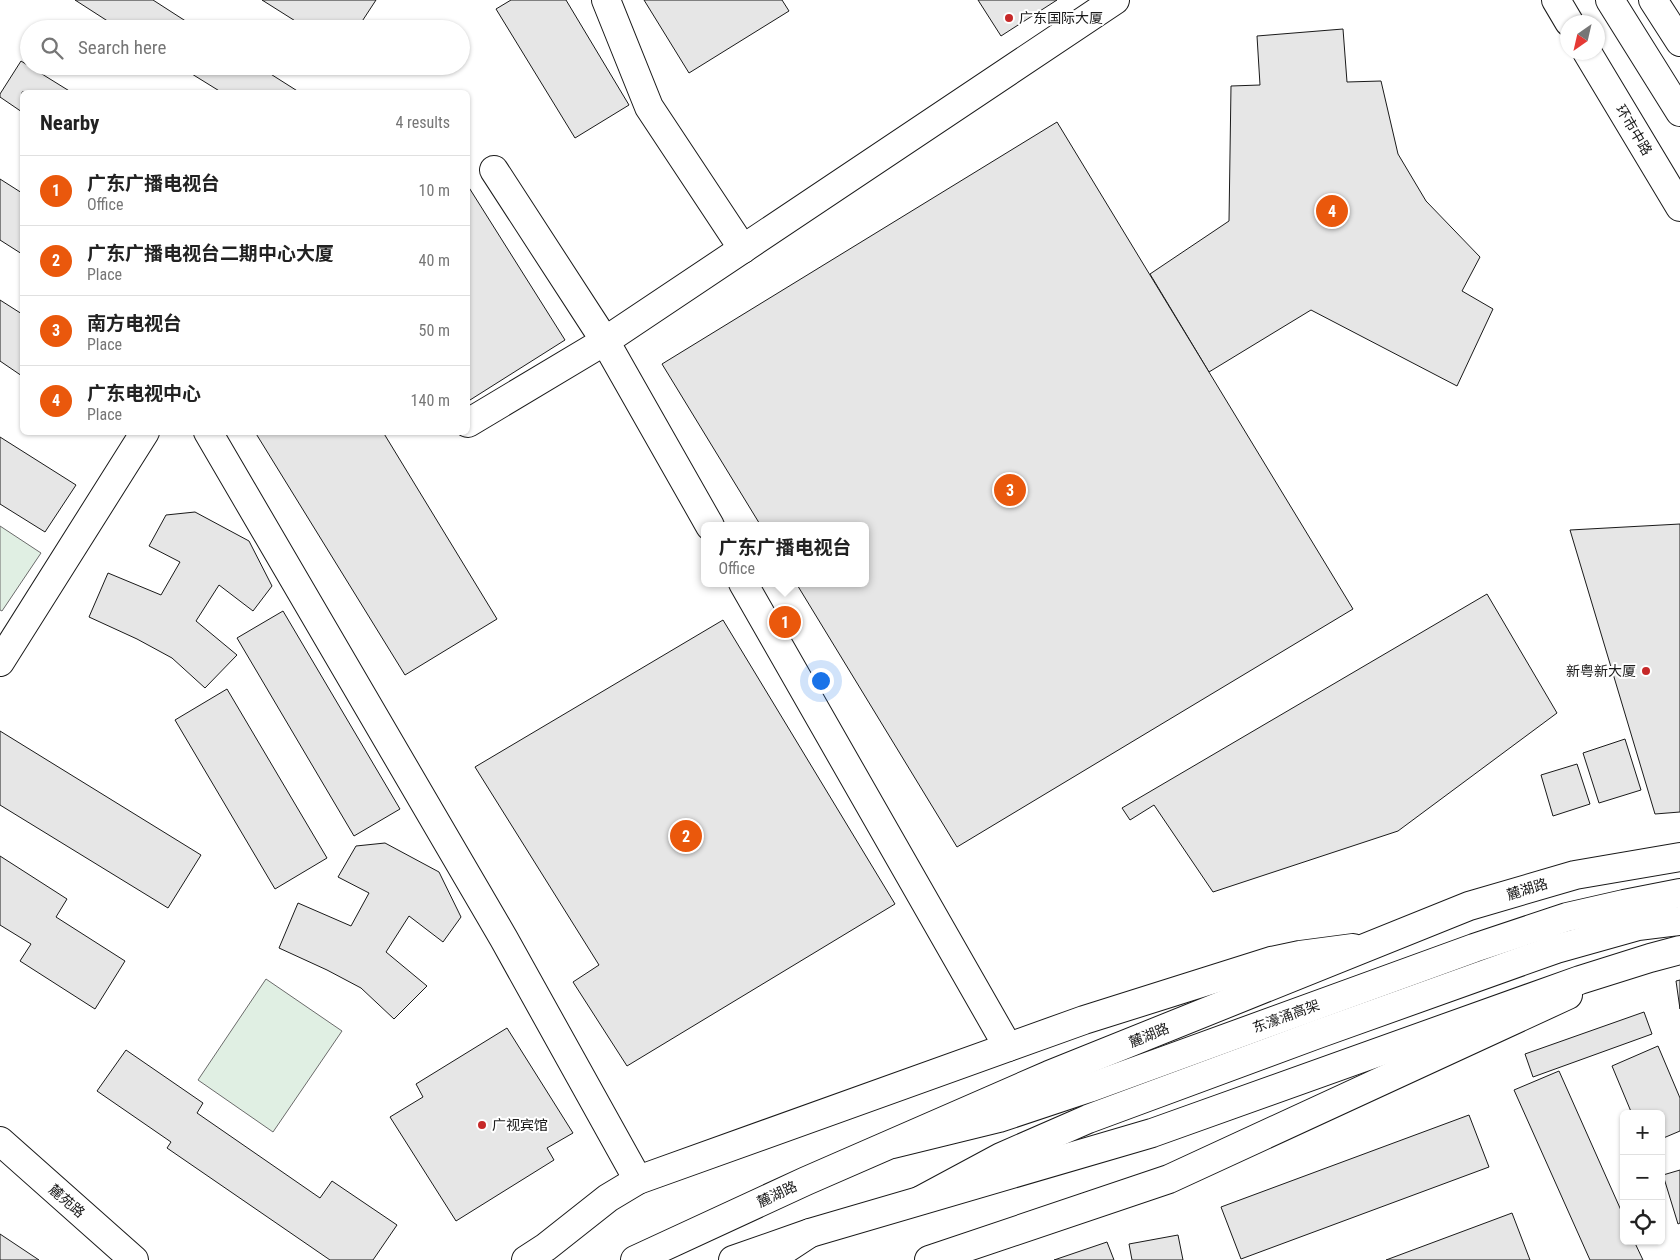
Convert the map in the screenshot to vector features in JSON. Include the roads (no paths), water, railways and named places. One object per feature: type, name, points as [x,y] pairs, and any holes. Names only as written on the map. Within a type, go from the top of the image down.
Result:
[{"type":"main road","points":[[606,0],[649,107],[743,249]]},
{"type":"main road","points":[[470,422],[605,341],[1115,0]]},
{"type":"main road","points":[[1556,0],[1565,15]]},
{"type":"main road","points":[[1610,0],[1680,112]]},
{"type":"main road","points":[[1653,0],[1680,42]]},
{"type":"main road","name":"环市中路","points":[[1592,60],[1680,207]]},
{"type":"main road","points":[[494,170],[605,341],[708,522]]},
{"type":"main road","points":[[0,662],[143,435]]},
{"type":"main road","points":[[210,435],[504,939],[638,1180]]},
{"type":"main road","points":[[745,587],[1008,1047]]},
{"type":"main road","name":"麓湖路","points":[[635,1260],[806,1181],[1049,1075],[1469,906],[1575,875],[1680,857]]},
{"type":"main road","name":"东濠涌高架","points":[[893,1144],[1000,1118],[1090,1088],[1474,948],[1567,917],[1680,894]]},
{"type":"main road","name":"东濠涌高架","points":[[921,1200],[1001,1157],[1088,1119],[1318,1034],[1556,949],[1638,926],[1680,921]]},
{"type":"main road","points":[[526,1260],[546,1247],[608,1198],[638,1180],[1084,1020],[1271,961],[1300,955],[1372,946]]},
{"type":"main road","points":[[733,1260],[810,1233],[1152,1133],[1571,983],[1680,950]]},
{"type":"main road","points":[[929,1260],[1169,1179],[1650,958]]},
{"type":"main road","name":"麓苑路","points":[[0,1141],[134,1260]]},
{"type":"main road","points":[[769,1260],[810,1233]]},
{"type":"place","name":"广东国际大厦","points":[[1009,18]]},
{"type":"place","name":"广东电视中心","points":[[1332,211]]},
{"type":"place","name":"南方电视台","points":[[1010,490]]},
{"type":"place","name":"广东广播电视台","points":[[785,622]]},
{"type":"place","name":"新粤新大厦","points":[[1646,671]]},
{"type":"place","name":"广东广播电视台二期中心大厦","points":[[686,836]]},
{"type":"place","name":"广视宾馆","points":[[482,1125]]}]
